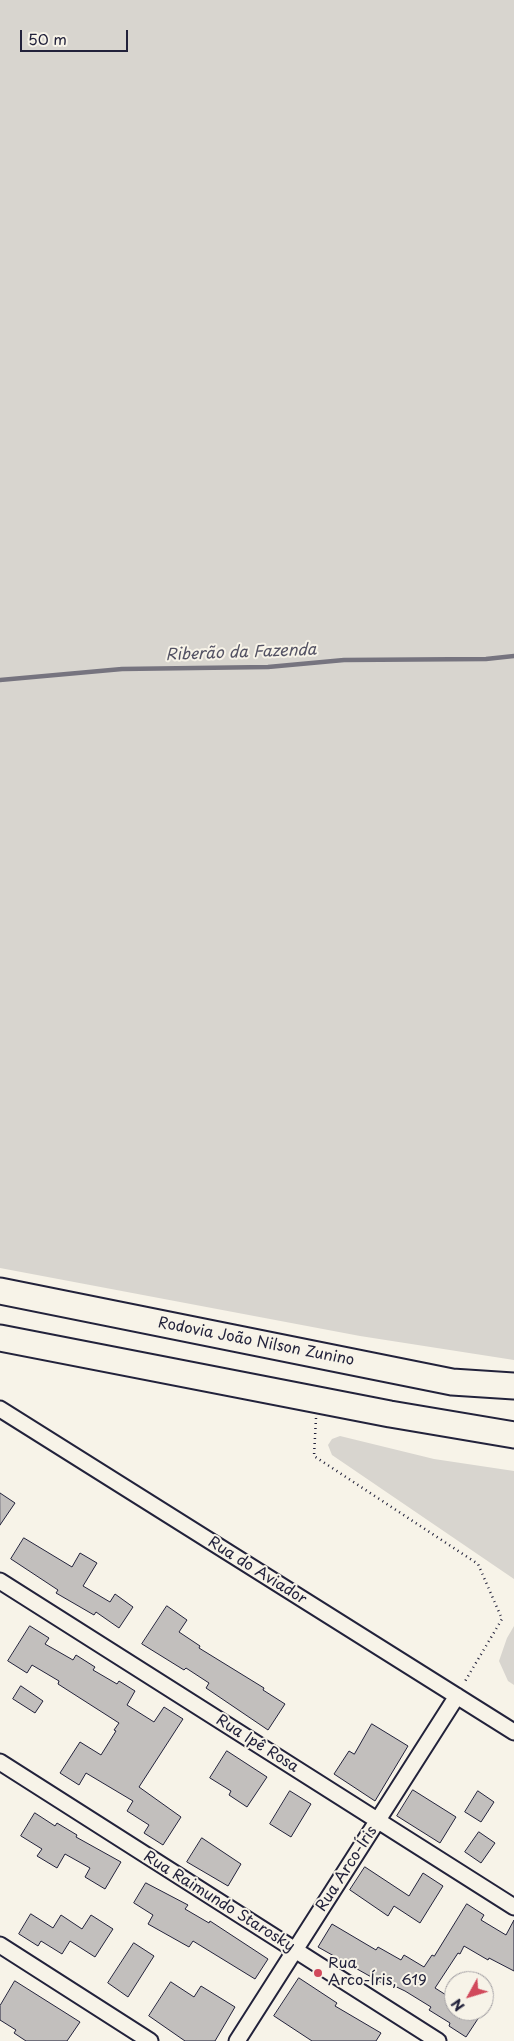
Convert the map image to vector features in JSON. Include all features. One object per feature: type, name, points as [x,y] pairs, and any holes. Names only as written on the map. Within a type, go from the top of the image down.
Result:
[{"type":"highway","name":"Rodovia João Nilson Zunino","points":[[0,1291],[452,1382],[514,1386]]},
{"type":"highway","points":[[0,1338],[390,1414],[514,1435]]},
{"type":"street","name":"Rua do Aviador","points":[[0,1409],[514,1732]]},
{"type":"street","name":"Rua Ipê Rosa","points":[[0,1580],[514,1907]]},
{"type":"street","name":"Rua Arco-Íris","points":[[237,2041],[456,1696]]},
{"type":"street","name":"Rua Raimundo Starosky","points":[[0,1762],[438,2041]]},
{"type":"street","points":[[0,1946],[150,2041]]},
{"type":"path","points":[[315,1399],[314,1456],[478,1564],[502,1619],[456,1696]]},
{"type":"shaded area","points":[[0,0],[514,0],[514,1360],[360,1336],[0,1268]]},
{"type":"shaded area","points":[[340,1436],[434,1459],[514,1471],[514,1579],[332,1455],[328,1445],[332,1439]]},
{"type":"shaded area","points":[[514,1626],[514,1685],[508,1681],[499,1661],[507,1638]]},
{"type":"building","points":[[0,1493],[15,1503],[0,1525]]},
{"type":"building","points":[[24,1538],[72,1567],[80,1553],[97,1563],[83,1586],[110,1602],[115,1594],[133,1607],[119,1628],[96,1612],[94,1615],[56,1593],[58,1590],[11,1559]]},
{"type":"building","points":[[167,1606],[187,1620],[179,1632],[200,1646],[199,1648],[264,1688],[263,1690],[285,1704],[268,1730],[206,1688],[209,1683],[142,1644]]},
{"type":"building","points":[[30,1626],[49,1638],[45,1644],[73,1660],[76,1655],[95,1667],[93,1670],[117,1684],[119,1681],[135,1691],[127,1705],[154,1722],[164,1707],[183,1719],[139,1787],[181,1817],[163,1845],[144,1833],[149,1825],[127,1811],[133,1801],[86,1773],[79,1785],[60,1773],[80,1742],[101,1755],[119,1723],[58,1684],[59,1681],[32,1665],[27,1673],[8,1661]]},
{"type":"building","points":[[21,1686],[43,1701],[35,1713],[13,1699]]},
{"type":"building","points":[[372,1724],[408,1746],[375,1801],[334,1774],[349,1751],[354,1754]]},
{"type":"building","points":[[227,1751],[267,1777],[247,1807],[229,1795],[231,1791],[210,1778]]},
{"type":"building","points":[[413,1790],[456,1817],[440,1843],[397,1816]]},
{"type":"building","points":[[290,1791],[311,1804],[291,1837],[270,1824]]},
{"type":"building","points":[[478,1791],[494,1802],[481,1822],[465,1812]]},
{"type":"building","points":[[35,1813],[55,1826],[57,1823],[77,1835],[76,1837],[121,1862],[105,1889],[85,1877],[90,1868],[65,1854],[57,1868],[37,1856],[42,1849],[21,1836]]},
{"type":"building","points":[[479,1832],[495,1843],[481,1863],[465,1852]]},
{"type":"building","points":[[202,1838],[241,1864],[228,1886],[187,1862]]},
{"type":"building","points":[[365,1867],[409,1896],[423,1873],[443,1886],[420,1923],[394,1906],[388,1916],[350,1890]]},
{"type":"building","points":[[146,1883],[188,1905],[185,1909],[209,1923],[210,1921],[268,1959],[255,1979],[193,1941],[189,1947],[148,1924],[153,1915],[134,1903]]},
{"type":"building","points":[[467,1904],[484,1915],[481,1920],[506,1935],[514,1920],[514,1971],[489,1958],[488,1960],[464,1946],[460,1954],[458,1953],[446,1971],[444,1971],[444,1974],[435,1988],[444,1994],[444,2019],[429,2010],[431,2007],[405,1991],[384,1981],[382,1983],[318,1947],[332,1924],[376,1950],[378,1947],[401,1960],[404,1955],[424,1967],[432,1955],[434,1956]]},
{"type":"building","points":[[31,1914],[53,1928],[61,1915],[82,1929],[91,1915],[113,1929],[95,1957],[70,1941],[62,1954],[41,1941],[38,1946],[19,1934]]},
{"type":"building","points":[[134,1943],[154,1956],[128,1997],[108,1983]]},
{"type":"building","points":[[299,1978],[337,2003],[335,2006],[381,2033],[376,2041],[312,2041],[274,2016]]},
{"type":"building","points":[[15,1981],[80,2022],[67,2041],[26,2041],[14,2033],[16,2030],[0,2020],[0,2006]]},
{"type":"building","points":[[171,1982],[194,1997],[201,1986],[235,2007],[215,2041],[185,2041],[149,2016]]},
{"type":"building","points":[[447,2021],[476,2021],[466,2037],[449,2026],[450,2023]]},
{"type":"waterway","name":"Riberão da Fazenda","points":[[0,680],[122,669],[268,667],[344,660],[486,659],[514,656]]},
{"type":"place","name":"Rua Arco-Íris, 619","points":[[318,1973]]}]
